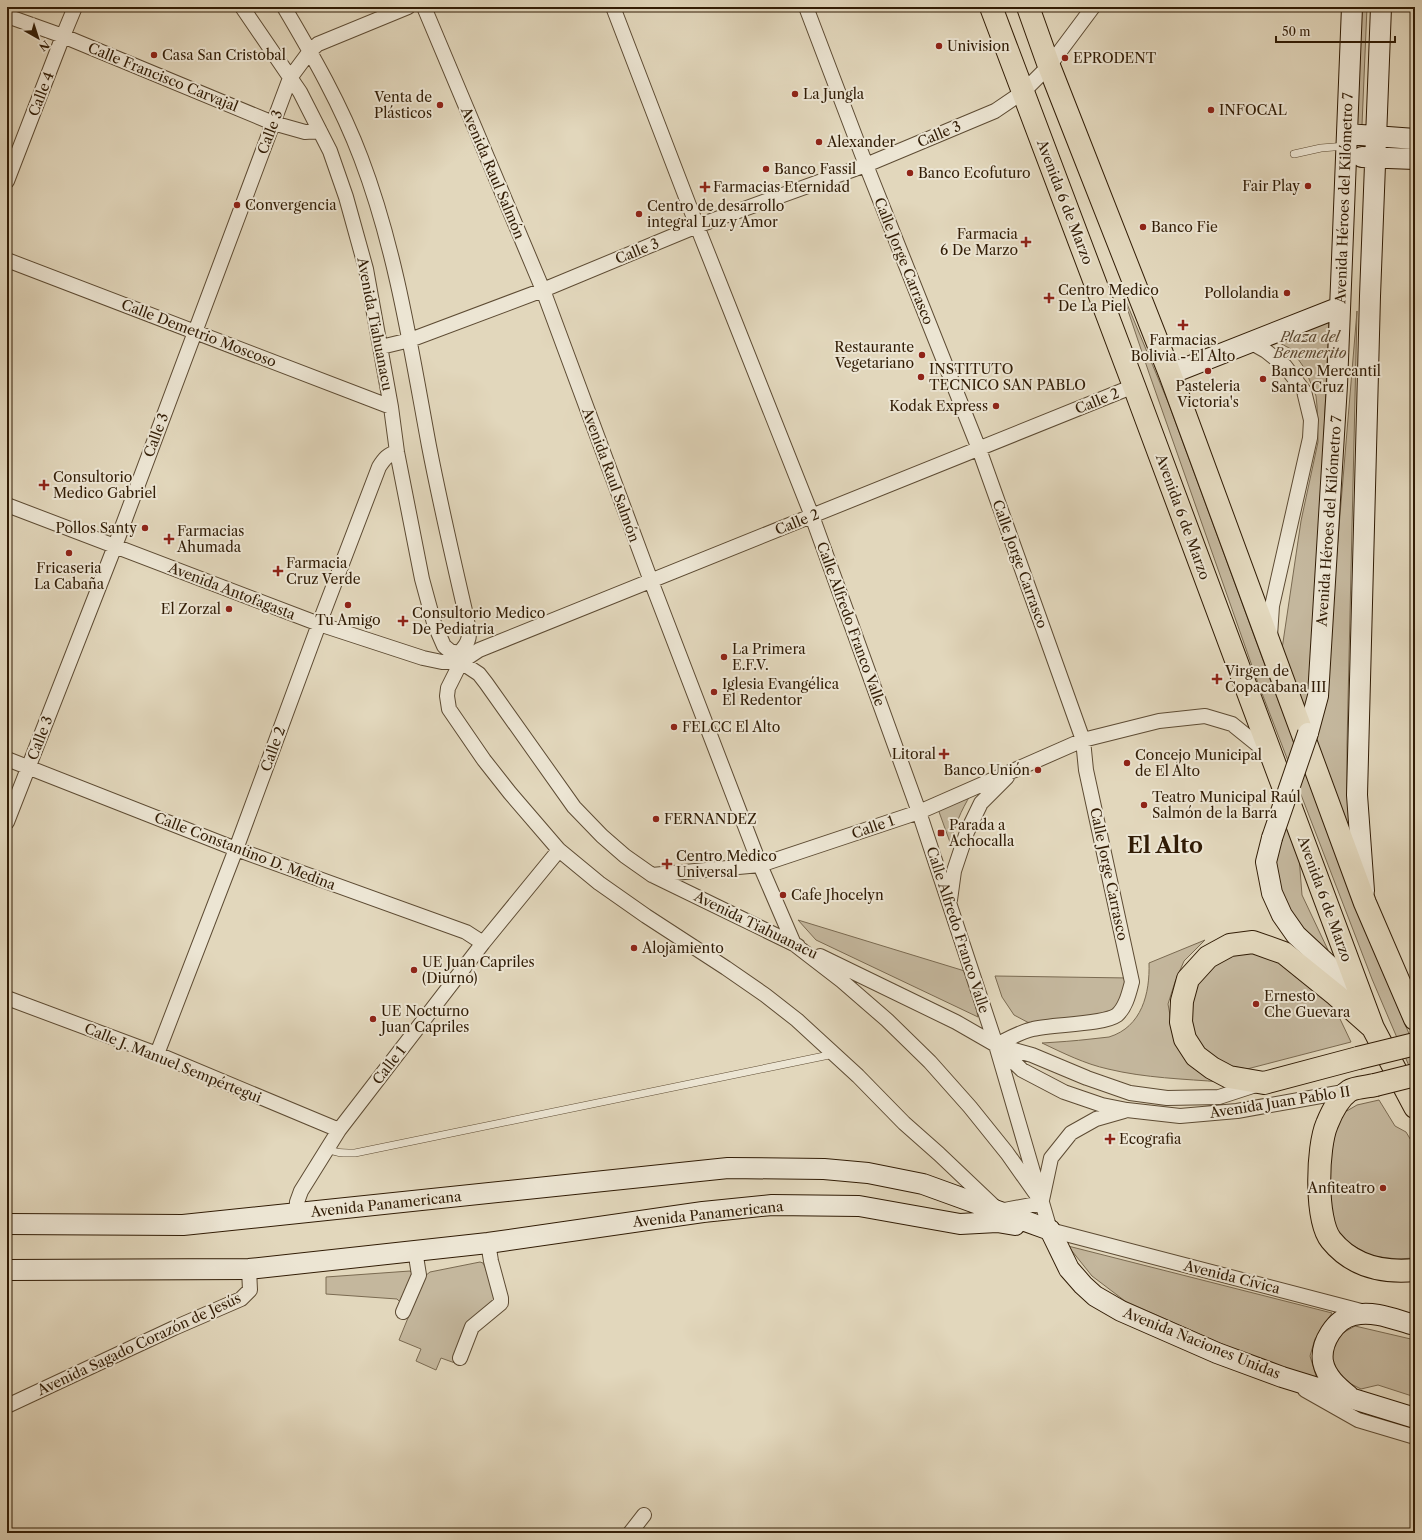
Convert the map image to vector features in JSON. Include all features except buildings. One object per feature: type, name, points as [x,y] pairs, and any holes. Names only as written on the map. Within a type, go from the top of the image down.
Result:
[{"type":"highway","name":"Avenida 6 de Marzo","points":[[991,7],[1373,1028]]},
{"type":"highway","points":[[1028,7],[1049,66],[1170,374],[1365,903],[1415,1019]]},
{"type":"highway","points":[[1376,929],[1415,978]]},
{"type":"highway","points":[[1264,1083],[1229,1077],[1212,1068],[1196,1056],[1185,1039],[1181,1022],[1182,1001],[1188,979],[1208,957],[1230,945],[1254,942],[1284,953],[1336,995],[1373,1028],[1414,1106]]},
{"type":"highway","name":"Avenida Juan Pablo II","points":[[1264,1083],[1415,1044]]},
{"type":"highway","name":"Avenida Juan Pablo II","points":[[1349,1091],[1415,1075]]},
{"type":"highway","points":[[1349,1091],[1338,1103],[1326,1125],[1319,1162],[1319,1192],[1322,1219],[1330,1238],[1347,1256],[1372,1268],[1399,1272],[1415,1270]]},
{"type":"street","name":"Calle 4","points":[[7,181],[75,7]]},
{"type":"street","name":"Avenida Tiahuanacu","points":[[242,7],[300,92],[330,151],[346,197],[366,269],[381,347],[397,452],[420,572],[434,623],[444,646],[460,658],[486,682],[574,807],[614,846],[652,875],[956,1022],[996,1045]]},
{"type":"street","name":"Avenida Tiahuanacu","points":[[284,7],[310,51],[343,113],[382,220],[410,340],[437,487],[466,615],[469,637],[467,645],[460,658]]},
{"type":"street","points":[[310,51],[318,44],[332,37],[408,7]]},
{"type":"street","name":"Avenida Raul Salmón","points":[[424,7],[543,290],[651,581],[760,865],[794,944]]},
{"type":"street","name":"Calle Alfredo Franco Valle","points":[[613,7],[697,226],[812,516],[919,812],[996,1045]]},
{"type":"street","name":"Calle Jorge Carrasco","points":[[806,7],[866,165],[979,449],[1083,740],[1086,770],[1132,982],[1127,1000],[1117,1015],[1104,1020],[1034,1029],[1014,1035],[996,1045]]},
{"type":"street","name":"Calle 3","points":[[381,347],[410,340],[543,290],[697,226],[866,165],[995,111],[1023,92],[1049,66],[1093,7]]},
{"type":"street","name":"Avenida Héroes del Kilómetro 7","points":[[1352,7],[1337,385],[1318,696],[1308,734],[1272,838],[1266,862],[1272,893],[1282,916],[1296,935],[1360,992]]},
{"type":"street","name":"Avenida Héroes del Kilómetro 7","points":[[1365,903],[1357,795],[1370,296],[1381,7]]},
{"type":"street","name":"Calle Francisco Carvajal","points":[[7,16],[63,36],[273,123],[305,132],[320,131]]},
{"type":"street","name":"Calle 3","points":[[7,822],[115,546],[290,78],[310,51]]},
{"type":"street","points":[[1346,146],[1376,136],[1415,138]]},
{"type":"street","points":[[1346,146],[1375,158],[1415,159]]},
{"type":"street","name":"Calle Demetrio Moscoso","points":[[7,260],[391,407]]},
{"type":"street","points":[[1170,374],[1340,308]]},
{"type":"street","points":[[1250,342],[1266,351],[1285,366],[1304,391],[1311,420],[1310,438],[1272,606],[1269,644]]},
{"type":"street","name":"Calle 2","points":[[460,658],[1134,386]]},
{"type":"street","name":"Calle 2","points":[[157,1054],[236,849],[379,467],[386,457],[391,453],[397,452]]},
{"type":"street","name":"Avenida Antofagasta","points":[[7,505],[319,624],[423,658],[442,662],[460,658]]},
{"type":"street","points":[[460,658],[448,688],[447,696],[449,708],[484,760],[510,793],[560,850],[599,882],[646,916],[726,968],[765,995],[797,1020],[904,1123],[999,1211],[1042,1203],[1051,1158],[1071,1133],[1096,1118],[1127,1110]]},
{"type":"street","name":"Calle 1","points":[[652,875],[760,865],[919,812],[1083,740],[1159,721],[1205,716],[1232,724],[1258,745],[1275,765]]},
{"type":"street","name":"Calle Constantino D. Medina","points":[[7,759],[236,849],[466,932],[483,943]]},
{"type":"street","points":[[949,904],[954,871],[967,832],[980,802],[1014,771]]},
{"type":"street","name":"Calle 1","points":[[296,1214],[297,1202],[301,1191],[339,1130],[483,943],[560,850]]},
{"type":"street","name":"Avenida Naciones Unidas","points":[[794,944],[842,980],[882,1015],[930,1062],[979,1118],[1042,1203]]},
{"type":"street","name":"Calle J. Manuel Sempértegui","points":[[7,998],[157,1054],[339,1130]]},
{"type":"street","name":"Avenida Juan Pablo II","points":[[996,1045],[1032,1055],[1130,1093],[1167,1098],[1219,1097],[1264,1083]]},
{"type":"street","name":"Avenida Juan Pablo II","points":[[996,1045],[1022,1070],[1064,1092],[1102,1105],[1127,1110],[1180,1116],[1236,1111],[1349,1091]]},
{"type":"street","name":"Avenida Naciones Unidas","points":[[996,1045],[1050,1230],[1069,1269],[1095,1296],[1121,1311],[1217,1353],[1282,1377],[1415,1418]]},
{"type":"street","name":"Avenida Panamericana","points":[[7,1224],[183,1225],[728,1168],[824,1169],[868,1173],[923,1184],[967,1202],[999,1211],[1050,1230]]},
{"type":"street","name":"Avenida Panamericana","points":[[7,1270],[249,1269],[488,1243],[703,1212],[772,1205],[858,1206],[960,1224],[997,1222],[1050,1230]]},
{"type":"street","name":"Avenida Cívica","points":[[1050,1230],[1415,1325]]},
{"type":"street","points":[[460,1358],[472,1327],[500,1303],[501,1298],[491,1262],[488,1243]]},
{"type":"street","points":[[404,1312],[419,1276],[415,1250]]},
{"type":"street","name":"Avenida Sagado Corazón de Jesús","points":[[7,1406],[167,1331],[241,1299],[250,1290],[249,1269]]},
{"type":"street","points":[[1352,1399],[1332,1381],[1323,1362],[1324,1343],[1334,1326],[1353,1315],[1373,1314]]},
{"type":"street","points":[[1282,1377],[1358,1420],[1415,1437]]},
{"type":"street","points":[[630,1533],[644,1515]]},
{"type":"lane","points":[[1294,154],[1321,148],[1346,146]]},
{"type":"lane","points":[[327,1148],[339,1153],[355,1153],[834,1054]]},
{"type":"green space","points":[[1359,7],[1367,7],[1362,125],[1353,125]]},
{"type":"green space","points":[[1120,287],[1168,402],[1270,679],[1382,969],[1415,1048],[1415,1080],[1372,979],[1258,683]]},
{"type":"green space","points":[[1357,311],[1347,745],[1347,788],[1354,854],[1314,746],[1325,695]]},
{"type":"green space","name":"Plaza del Benemerito","points":[[1329,317],[1315,647],[1304,722],[1282,649],[1301,521],[1318,442],[1317,406],[1316,396],[1305,369],[1291,349],[1272,339]]},
{"type":"green space","points":[[971,794],[958,819],[951,845],[938,809]]},
{"type":"green space","points":[[1287,820],[1299,857],[1302,895],[1328,950],[1312,940],[1303,930],[1290,912],[1281,891],[1276,870],[1276,859]]},
{"type":"green space","points":[[798,920],[968,972],[978,1017],[816,940]]},
{"type":"green space","points":[[1205,940],[1184,961],[1168,1004],[1173,1032],[1222,1082],[1150,1076],[1108,1069],[1083,1061],[1042,1043],[1109,1037],[1120,1032],[1129,1025],[1142,1008],[1148,986],[1149,963]]},
{"type":"green space","points":[[1239,950],[1267,952],[1331,1000],[1351,1042],[1247,1069],[1226,1065],[1207,1054],[1193,1037],[1189,1012],[1195,985],[1215,960]]},
{"type":"green space","points":[[995,976],[1129,978],[1124,1000],[1108,1016],[1031,1024],[1014,1015],[1002,997]]},
{"type":"green space","points":[[1379,1100],[1395,1126],[1406,1132],[1415,1147],[1415,1258],[1397,1259],[1372,1256],[1350,1244],[1337,1231],[1331,1209],[1328,1177],[1335,1130],[1345,1112],[1357,1105]]},
{"type":"green space","points":[[1068,1246],[1332,1313],[1315,1339],[1310,1356],[1317,1379],[1258,1360],[1125,1301],[1092,1276]]},
{"type":"green space","points":[[480,1262],[483,1263],[485,1267],[495,1298],[455,1363],[441,1358],[436,1370],[416,1361],[421,1349],[399,1340],[425,1276],[430,1272]]},
{"type":"green space","points":[[410,1271],[412,1273],[402,1304],[397,1299],[326,1294],[326,1277]]},
{"type":"green space","points":[[1355,1326],[1415,1340],[1415,1397],[1378,1385],[1361,1389],[1343,1380],[1333,1367],[1331,1351],[1339,1335]]},
{"type":"place","name":"Univision","points":[[939,46]]},
{"type":"place","name":"Casa San Cristobal","points":[[154,55]]},
{"type":"place","name":"EPRODENT","points":[[1065,58]]},
{"type":"place","name":"La Jungla","points":[[795,94]]},
{"type":"place","name":"Venta de Plásticos","points":[[440,105]]},
{"type":"place","name":"INFOCAL","points":[[1211,110]]},
{"type":"place","name":"Alexander","points":[[819,142]]},
{"type":"place","name":"Banco Fassil","points":[[766,169]]},
{"type":"place","name":"Banco Ecofuturo","points":[[910,173]]},
{"type":"place","name":"Fair Play","points":[[1308,186]]},
{"type":"place","name":"Farmacias Eternidad","points":[[705,187]]},
{"type":"place","name":"Convergencia","points":[[237,205]]},
{"type":"place","name":"Centro de desarrollo integral Luz y Amor","points":[[639,214]]},
{"type":"place","name":"Banco Fie","points":[[1143,227]]},
{"type":"place","name":"Farmacia 6 De Marzo","points":[[1026,242]]},
{"type":"place","name":"Pollolandia","points":[[1287,293]]},
{"type":"place","name":"Centro Medico De La Piel","points":[[1049,298]]},
{"type":"place","name":"Farmacias Bolivia - El Alto","points":[[1183,325]]},
{"type":"place","name":"Restaurante Vegetariano","points":[[922,355]]},
{"type":"place","name":"Pasteleria Victoria's","points":[[1208,371]]},
{"type":"place","name":"INSTITUTO TECNICO SAN PABLO","points":[[921,377]]},
{"type":"place","name":"Banco Mercantil Santa Cruz","points":[[1263,379]]},
{"type":"place","name":"Kodak Express","points":[[996,406]]},
{"type":"place","name":"Consultorio Medico Gabriel","points":[[44,485]]},
{"type":"place","name":"Pollos Santy","points":[[145,528]]},
{"type":"place","name":"Farmacias Ahumada","points":[[169,539]]},
{"type":"place","name":"Fricaseria La Cabaña","points":[[69,553]]},
{"type":"place","name":"Farmacia Cruz Verde","points":[[278,571]]},
{"type":"place","name":"Tu Amigo","points":[[348,605]]},
{"type":"place","name":"El Zorzal","points":[[229,609]]},
{"type":"place","name":"Consultorio Medico De Pediatria","points":[[403,621]]},
{"type":"place","name":"La Primera E.F.V.","points":[[724,657]]},
{"type":"place","name":"Virgen de Copacabana III","points":[[1217,679]]},
{"type":"place","name":"Iglesia Evangélica El Redentor","points":[[714,692]]},
{"type":"place","name":"FELCC El Alto","points":[[674,727]]},
{"type":"place","name":"Litoral","points":[[944,754]]},
{"type":"place","name":"Concejo Municipal de El Alto","points":[[1127,763]]},
{"type":"place","name":"Banco Unión","points":[[1038,770]]},
{"type":"place","name":"Teatro Municipal Raúl Salmón de la Barra","points":[[1144,805]]},
{"type":"place","name":"FERNANDEZ","points":[[656,819]]},
{"type":"place","name":"Parada a Achocalla","points":[[941,833]]},
{"type":"place","name":"Centro Medico Universal","points":[[667,864]]},
{"type":"place","name":"Cafe Jhocelyn","points":[[783,895]]},
{"type":"place","name":"Alojamiento","points":[[634,948]]},
{"type":"place","name":"UE Juan Capriles (Diurno)","points":[[414,970]]},
{"type":"place","name":"Ernesto Che Guevara","points":[[1256,1004]]},
{"type":"place","name":"UE Nocturno Juan Capriles","points":[[373,1019]]},
{"type":"place","name":"Ecografia","points":[[1110,1139]]},
{"type":"place","name":"Anfiteatro","points":[[1383,1188]]},
{"type":"district","name":"El Alto","points":[[1165,845]]}]
